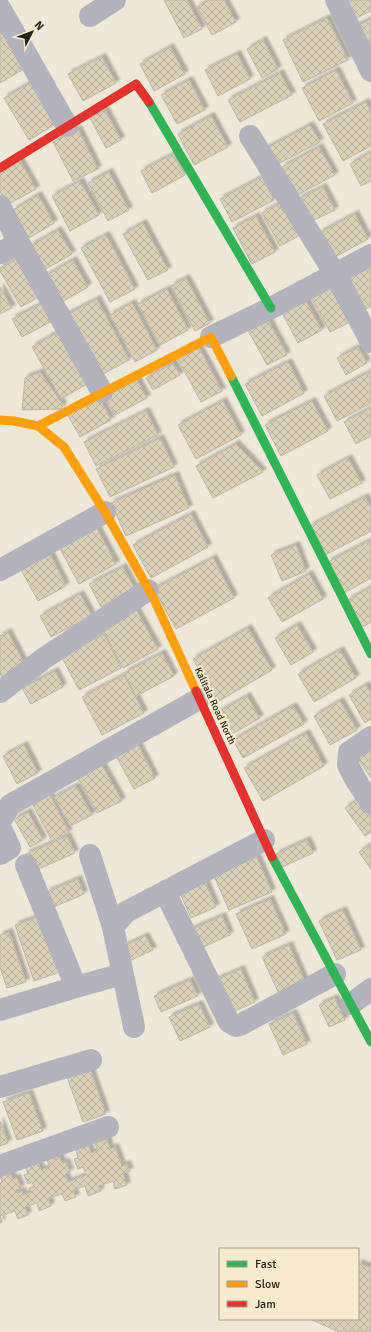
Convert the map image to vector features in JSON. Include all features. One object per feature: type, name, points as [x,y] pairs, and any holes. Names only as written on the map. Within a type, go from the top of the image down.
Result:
[{"type":"street","points":[[90,16],[115,0]]},
{"type":"street","points":[[336,0],[371,71]]},
{"type":"street","points":[[0,8],[67,126]]},
{"type":"street","points":[[0,168],[136,84],[149,102],[271,308]]},
{"type":"street","points":[[250,136],[335,274],[371,342]]},
{"type":"street","points":[[0,206],[102,392]]},
{"type":"street","points":[[0,253],[19,243]]},
{"type":"street","points":[[38,426],[102,392],[271,308],[371,255]]},
{"type":"street","points":[[212,337],[371,654]]},
{"type":"street","name":"Kalitala Road North","points":[[0,420],[38,426],[64,447],[105,512],[148,590],[264,840],[371,1042]]},
{"type":"street","points":[[0,570],[105,512]]},
{"type":"street","points":[[0,692],[54,652],[148,590]]},
{"type":"street","points":[[0,822],[10,805],[199,699]]},
{"type":"street","points":[[371,737],[349,752],[348,765],[371,803]]},
{"type":"street","points":[[0,826],[10,848],[0,854]]},
{"type":"street","points":[[113,927],[126,912],[264,840]]},
{"type":"street","points":[[90,855],[113,927],[134,1027]]},
{"type":"street","points":[[26,865],[76,987]]},
{"type":"street","points":[[165,892],[230,1022],[233,1025],[240,1025],[335,974]]},
{"type":"street","points":[[0,1010],[122,974]]},
{"type":"street","points":[[351,1004],[371,989]]},
{"type":"street","points":[[0,1087],[91,1060]]},
{"type":"street","points":[[0,1166],[108,1127]]},
{"type":"building","points":[[164,0],[187,0],[202,29],[184,38]]},
{"type":"building","points":[[210,0],[224,0],[236,22],[212,35],[197,7]]},
{"type":"building","points":[[349,0],[371,0],[371,11],[350,21],[341,4]]},
{"type":"building","points":[[327,18],[348,60],[303,82],[283,40]]},
{"type":"building","points":[[371,19],[371,44],[364,48],[354,27]]},
{"type":"building","points":[[0,30],[27,67],[0,83]]},
{"type":"building","points":[[263,40],[278,69],[262,78],[247,49]]},
{"type":"building","points":[[170,47],[185,74],[154,91],[140,64]]},
{"type":"building","points":[[237,54],[250,79],[218,96],[205,70]]},
{"type":"building","points":[[102,57],[116,83],[83,101],[68,74]]},
{"type":"building","points":[[336,70],[353,103],[319,121],[302,88]]},
{"type":"building","points":[[280,73],[292,95],[240,122],[228,100]]},
{"type":"building","points":[[35,80],[59,122],[29,140],[4,98]]},
{"type":"building","points":[[189,80],[205,110],[177,124],[161,95]]},
{"type":"building","points":[[366,102],[371,112],[371,146],[343,161],[323,124]]},
{"type":"building","points":[[105,110],[121,140],[106,148],[90,118]]},
{"type":"building","points":[[211,116],[228,147],[194,165],[178,134]]},
{"type":"building","points":[[310,125],[320,142],[274,166],[265,149]]},
{"type":"building","points":[[78,129],[98,169],[73,181],[53,142]]},
{"type":"building","points":[[319,147],[335,175],[297,195],[282,167]]},
{"type":"building","points":[[371,152],[371,181],[361,186],[350,164]]},
{"type":"building","points":[[173,154],[185,175],[152,193],[141,171]]},
{"type":"building","points":[[19,159],[36,189],[7,205],[0,192],[0,170]]},
{"type":"building","points":[[109,172],[129,210],[108,221],[88,183]]},
{"type":"building","points":[[262,177],[274,200],[232,222],[220,199]]},
{"type":"building","points":[[80,181],[99,215],[70,231],[52,196]]},
{"type":"building","points":[[323,187],[335,210],[310,222],[298,199]]},
{"type":"building","points":[[38,195],[54,223],[29,238],[13,210]]},
{"type":"building","points":[[284,201],[302,234],[280,246],[262,213]]},
{"type":"building","points":[[355,214],[368,239],[333,258],[319,233]]},
{"type":"building","points":[[256,216],[275,252],[252,264],[233,228]]},
{"type":"building","points":[[143,223],[168,270],[148,280],[123,234]]},
{"type":"building","points":[[58,230],[72,254],[44,270],[30,246]]},
{"type":"building","points":[[106,235],[135,289],[110,302],[81,248]]},
{"type":"building","points":[[20,257],[42,295],[21,307],[0,271],[0,268]]},
{"type":"building","points":[[73,260],[88,287],[60,303],[45,276]]},
{"type":"building","points":[[368,262],[371,269],[371,306],[366,309],[347,273]]},
{"type":"building","points":[[186,278],[210,323],[195,331],[171,286]]},
{"type":"building","points":[[332,283],[352,321],[330,332],[310,295]]},
{"type":"building","points":[[0,287],[12,308],[0,314]]},
{"type":"building","points":[[167,289],[188,330],[160,345],[138,304]]},
{"type":"building","points":[[97,299],[129,360],[97,377],[64,316]]},
{"type":"building","points":[[306,301],[322,330],[298,343],[282,313]]},
{"type":"building","points":[[45,302],[54,320],[22,337],[12,319]]},
{"type":"building","points":[[132,303],[157,350],[135,362],[110,315]]},
{"type":"building","points":[[268,320],[287,355],[267,365],[248,330]]},
{"type":"building","points":[[63,329],[92,381],[61,399],[32,347]]},
{"type":"building","points":[[358,347],[367,363],[346,375],[337,358]]},
{"type":"building","points":[[199,348],[222,391],[201,402],[178,359]]},
{"type":"building","points":[[288,362],[304,393],[262,416],[245,384]]},
{"type":"building","points":[[173,363],[180,375],[153,390],[146,378]]},
{"type":"building","points":[[371,371],[371,403],[337,421],[324,396]]},
{"type":"building","points":[[40,372],[63,405],[61,409],[22,410],[25,378]]},
{"type":"building","points":[[137,380],[147,398],[115,415],[105,397]]},
{"type":"building","points":[[99,397],[111,420],[80,437],[67,414]]},
{"type":"building","points":[[223,401],[241,435],[196,459],[178,425]]},
{"type":"building","points":[[312,401],[328,431],[281,456],[265,425]]},
{"type":"building","points":[[371,408],[371,436],[356,444],[344,422]]},
{"type":"building","points":[[146,411],[158,435],[96,466],[84,442]]},
{"type":"building","points":[[160,438],[174,467],[110,497],[96,469]]},
{"type":"building","points":[[236,444],[263,472],[213,498],[196,466]]},
{"type":"building","points":[[348,458],[362,483],[330,499],[317,475]]},
{"type":"building","points":[[175,475],[189,508],[126,536],[111,503]]},
{"type":"building","points":[[365,497],[371,508],[371,531],[325,555],[310,526]]},
{"type":"building","points":[[191,514],[208,547],[151,578],[133,545]]},
{"type":"building","points":[[95,525],[116,564],[79,584],[58,545]]},
{"type":"building","points":[[371,540],[371,578],[344,593],[328,562]]},
{"type":"building","points":[[296,545],[306,571],[282,581],[271,555]]},
{"type":"building","points":[[48,550],[66,586],[38,601],[19,566]]},
{"type":"building","points":[[213,558],[234,598],[176,629],[154,589]]},
{"type":"building","points":[[123,567],[135,589],[101,607],[89,584]]},
{"type":"building","points":[[309,574],[323,599],[282,622],[268,598]]},
{"type":"building","points":[[371,587],[371,622],[362,627],[348,600]]},
{"type":"building","points":[[80,594],[92,616],[51,637],[40,616]]},
{"type":"building","points":[[135,608],[158,649],[123,668],[101,626]]},
{"type":"building","points":[[297,625],[313,652],[291,665],[275,638]]},
{"type":"building","points":[[248,628],[272,670],[217,702],[193,659]]},
{"type":"building","points":[[8,632],[25,665],[2,677],[0,674],[0,636]]},
{"type":"building","points":[[104,634],[121,668],[79,690],[61,656]]},
{"type":"building","points":[[340,650],[356,678],[314,702],[298,674]]},
{"type":"building","points":[[162,653],[174,676],[136,696],[124,673]]},
{"type":"building","points":[[55,671],[63,687],[31,704],[22,688]]},
{"type":"building","points":[[124,675],[144,713],[102,735],[82,697]]},
{"type":"building","points":[[366,685],[371,694],[371,719],[365,723],[349,695]]},
{"type":"building","points":[[247,696],[260,718],[230,735],[217,713]]},
{"type":"building","points":[[340,701],[357,730],[330,745],[314,716]]},
{"type":"building","points":[[293,706],[304,724],[243,758],[233,740]]},
{"type":"building","points":[[306,733],[324,766],[263,801],[244,768]]},
{"type":"building","points":[[136,741],[155,778],[134,789],[114,752]]},
{"type":"building","points":[[24,745],[38,773],[17,784],[3,756]]},
{"type":"building","points":[[371,745],[371,778],[356,756]]},
{"type":"building","points":[[102,765],[122,801],[97,813],[78,778]]},
{"type":"building","points":[[76,786],[92,815],[70,826],[54,797]]},
{"type":"building","points":[[50,795],[69,832],[52,841],[33,805]]},
{"type":"building","points":[[361,797],[371,812],[371,832],[365,836],[345,808]]},
{"type":"building","points":[[28,812],[43,840],[30,847],[14,819]]},
{"type":"building","points":[[67,836],[75,853],[34,871],[26,854]]},
{"type":"building","points":[[307,840],[313,853],[282,867],[276,854]]},
{"type":"building","points":[[371,844],[371,869],[359,852]]},
{"type":"building","points":[[257,857],[272,892],[229,910],[214,876]]},
{"type":"building","points":[[78,879],[84,894],[54,907],[47,892]]},
{"type":"building","points":[[205,882],[216,907],[191,918],[180,893]]},
{"type":"building","points":[[270,899],[286,934],[252,949],[236,914]]},
{"type":"building","points":[[343,910],[361,950],[337,960],[319,921]]},
{"type":"building","points":[[41,916],[60,972],[34,981],[15,925]]},
{"type":"building","points":[[222,916],[230,935],[199,949],[190,930]]},
{"type":"building","points":[[9,932],[26,982],[7,988],[0,967],[0,935]]},
{"type":"building","points":[[145,936],[153,950],[125,963],[118,949]]},
{"type":"building","points":[[289,945],[306,984],[280,996],[262,957]]},
{"type":"building","points":[[241,969],[255,1002],[228,1014],[213,981]]},
{"type":"building","points":[[190,980],[198,996],[161,1012],[154,996]]},
{"type":"building","points":[[335,998],[345,1020],[329,1027],[319,1005]]},
{"type":"building","points":[[199,1004],[210,1027],[180,1041],[169,1017]]},
{"type":"building","points":[[293,1013],[307,1044],[283,1055],[269,1024]]},
{"type":"building","points":[[90,1069],[106,1114],[83,1122],[67,1077]]},
{"type":"building","points":[[29,1093],[43,1131],[17,1140],[3,1102]]},
{"type":"building","points":[[0,1121],[8,1143],[0,1146]]},
{"type":"building","points":[[107,1139],[110,1149],[115,1147],[122,1166],[127,1164],[130,1171],[123,1173],[127,1185],[115,1189],[113,1181],[99,1186],[101,1191],[88,1196],[85,1186],[73,1190],[76,1197],[65,1201],[62,1194],[48,1198],[51,1206],[39,1211],[37,1203],[25,1207],[28,1215],[18,1219],[15,1211],[0,1216],[0,1183],[2,1182],[0,1176],[10,1173],[13,1179],[17,1178],[21,1188],[16,1190],[17,1193],[22,1191],[23,1195],[31,1192],[29,1188],[34,1187],[32,1182],[28,1184],[24,1175],[28,1174],[26,1167],[38,1163],[41,1170],[50,1167],[47,1160],[59,1156],[62,1163],[66,1162],[70,1172],[65,1174],[68,1182],[86,1175],[83,1167],[78,1169],[74,1159],[78,1158],[76,1150],[88,1145],[91,1153],[98,1151],[95,1143]]},
{"type":"building","points":[[359,1263],[371,1268],[371,1332],[339,1332],[312,1320],[359,1320]]},
{"type":"traffic: fast","points":[[149,102],[271,308]]},
{"type":"traffic: fast","points":[[231,376],[371,654]]},
{"type":"traffic: fast","points":[[272,857],[371,1042]]},
{"type":"traffic: slow","points":[[38,426],[211,337],[231,376]]},
{"type":"traffic: slow","points":[[0,420],[38,426],[64,447],[105,512],[153,597],[196,691]]},
{"type":"traffic: jam","points":[[0,168],[136,84],[149,102]]},
{"type":"traffic: jam","points":[[196,691],[272,857]]}]
